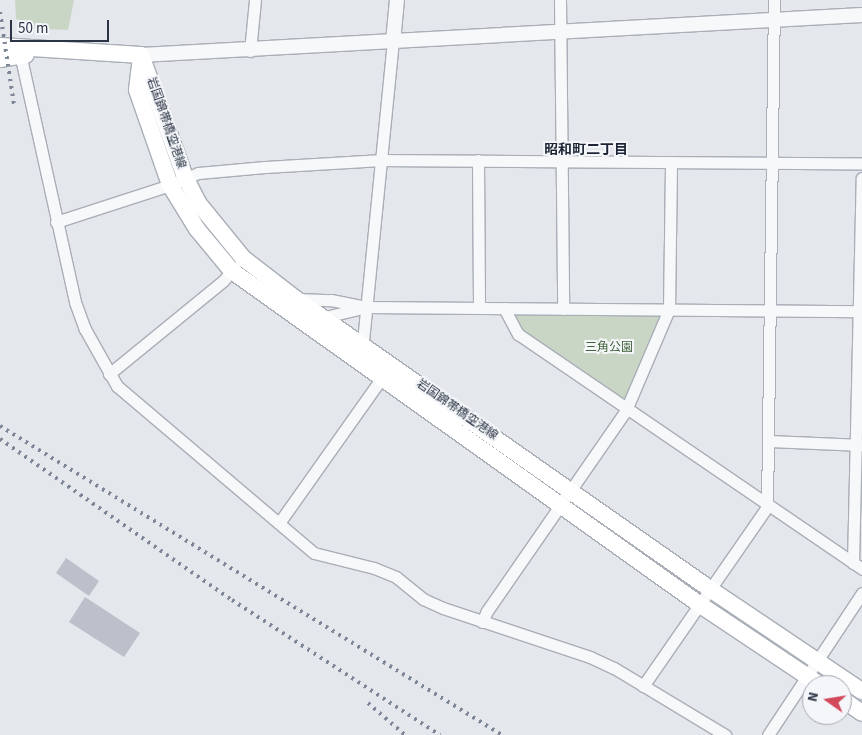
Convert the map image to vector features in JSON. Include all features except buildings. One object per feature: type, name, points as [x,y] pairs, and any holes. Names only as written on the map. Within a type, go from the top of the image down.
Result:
[{"type":"main road","points":[[0,46],[19,51],[141,55]]},
{"type":"main road","points":[[0,59],[19,51]]},
{"type":"main road","name":"岩国錦帯橋空港線","points":[[141,55],[185,178],[200,204],[243,258],[296,299],[364,344],[710,589],[862,691]]},
{"type":"main road","name":"岩国錦帯橋空港線","points":[[141,55],[137,90],[170,185],[197,229],[232,271],[297,320],[382,378],[699,604],[806,675]]},
{"type":"street","points":[[250,51],[255,0]]},
{"type":"street","points":[[359,362],[364,344],[397,0]]},
{"type":"street","points":[[560,0],[563,309]]},
{"type":"street","points":[[643,686],[767,507],[770,163],[774,0]]},
{"type":"street","points":[[141,55],[250,51],[862,15]]},
{"type":"street","points":[[19,51],[75,302],[85,329],[109,374],[136,404],[314,553],[374,568],[396,577],[423,599],[482,622],[590,657],[725,735]]},
{"type":"street","points":[[56,222],[170,185],[198,173],[265,167],[382,160],[862,163]]},
{"type":"street","points":[[478,160],[479,308]]},
{"type":"street","points":[[482,622],[626,410],[669,309],[671,162]]},
{"type":"street","points":[[858,566],[862,178]]},
{"type":"street","points":[[109,374],[232,271],[243,258]]},
{"type":"street","points":[[296,299],[330,300],[367,307],[861,311]]},
{"type":"street","points":[[297,320],[325,318],[367,307]]},
{"type":"street","points":[[504,308],[518,334],[767,507],[858,566]]},
{"type":"street","points":[[279,523],[391,364]]},
{"type":"street","points":[[769,441],[859,445]]},
{"type":"street","points":[[808,675],[862,593]]},
{"type":"street","points":[[768,735],[802,684]]},
{"type":"green space","points":[[15,0],[74,0],[68,30],[24,28],[16,18]]},
{"type":"green space","name":"三角公園","points":[[507,308],[669,309],[626,410],[518,334]]},
{"type":"railway","points":[[0,12],[14,105]]},
{"type":"railway","points":[[0,426],[502,735]]},
{"type":"railway","points":[[0,439],[232,600],[440,735]]},
{"type":"railway","points":[[368,703],[405,735]]},
{"type":"district","name":"昭和町二丁目","points":[[586,150]]}]
